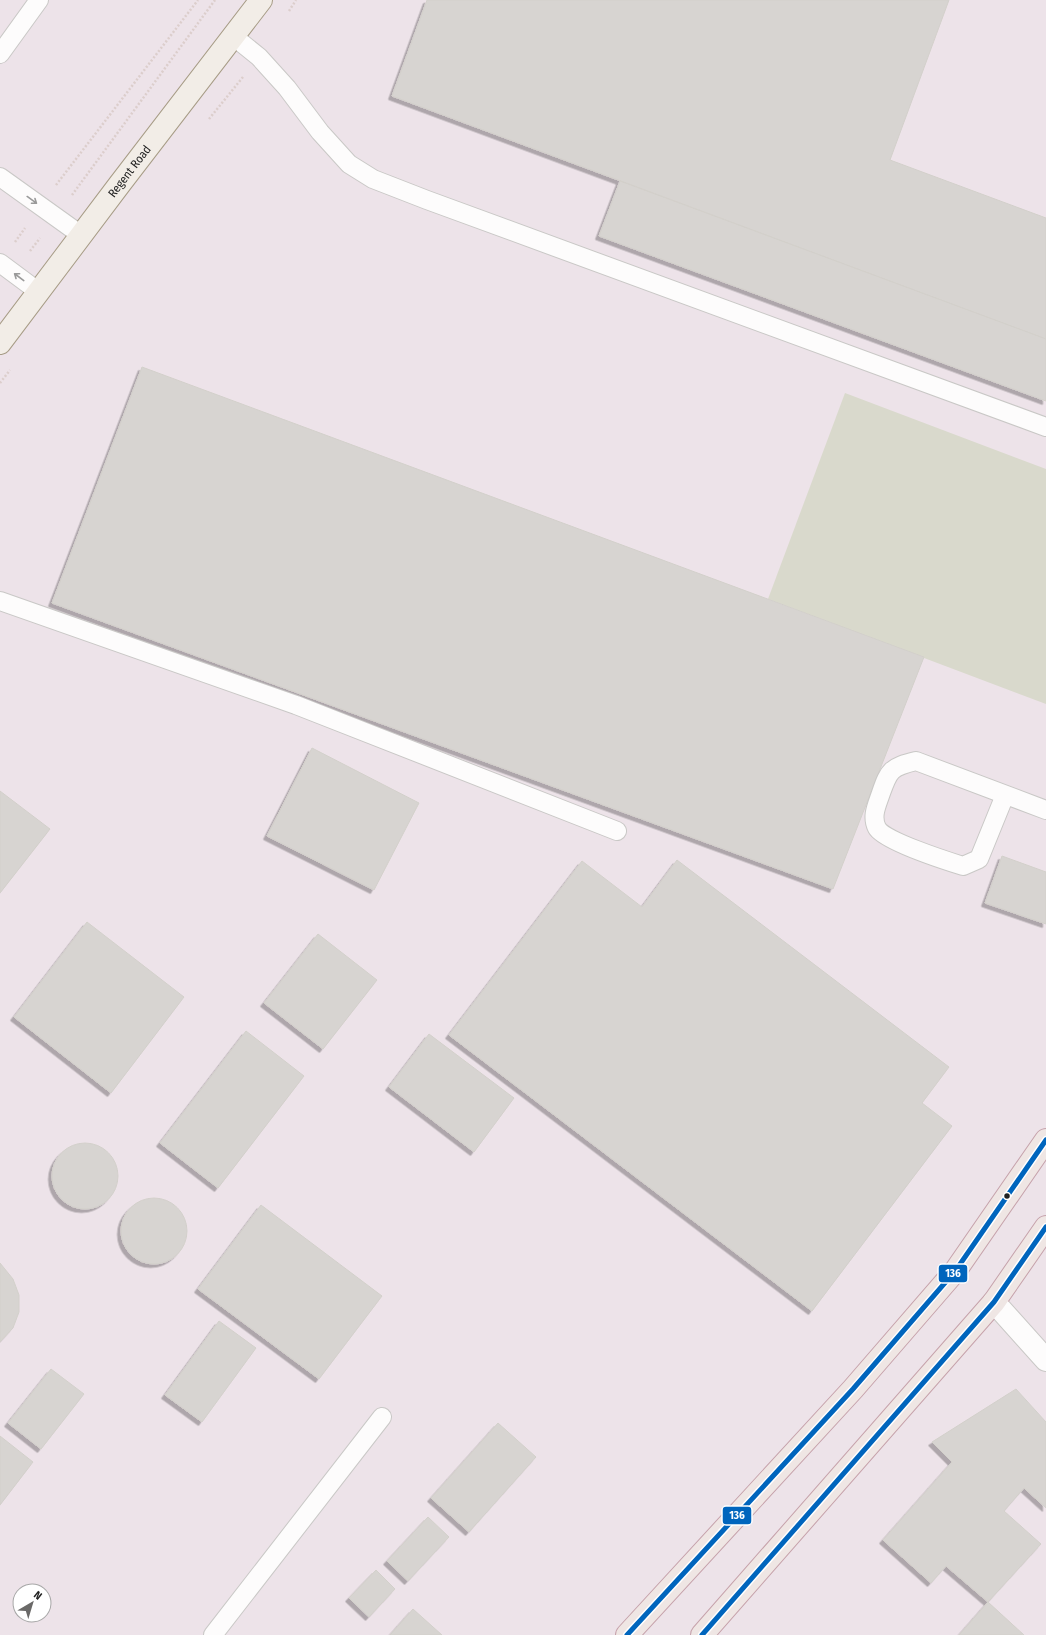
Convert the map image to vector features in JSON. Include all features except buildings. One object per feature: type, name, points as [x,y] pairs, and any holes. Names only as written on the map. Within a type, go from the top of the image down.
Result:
[{"type":"highway","points":[[627,1635],[853,1389],[956,1270],[1046,1140]]},
{"type":"highway","points":[[702,1635],[994,1302],[1046,1227]]},
{"type":"main road","name":"Regent Road","points":[[0,343],[261,0]]},
{"type":"street","points":[[994,1302],[1046,1360]]},
{"type":"lane","points":[[0,54],[38,0]]},
{"type":"lane","points":[[233,36],[259,57],[287,88],[320,132],[349,164],[372,179],[1046,428]]},
{"type":"lane","points":[[0,177],[81,235]]},
{"type":"lane","points":[[7,268],[39,292]]},
{"type":"lane","points":[[0,601],[296,705],[617,831]]},
{"type":"lane","points":[[1006,795],[979,859],[963,866],[894,841],[877,829],[873,814],[888,774],[899,766],[916,761],[1046,810]]},
{"type":"lane","points":[[213,1635],[382,1417]]},
{"type":"path","points":[[14,243],[198,0]]},
{"type":"path","points":[[7,268],[56,217],[215,0]]},
{"type":"shaded area","points":[[0,0],[1046,0],[1046,1635],[0,1635]]},
{"type":"shaded area","points":[[845,393],[1046,469],[1046,704],[768,599]]},
{"type":"transit line","name":"136","points":[[627,1635],[853,1389],[956,1270],[1046,1140]]},
{"type":"transit line","name":"136","points":[[702,1635],[994,1302],[1046,1227]]}]
